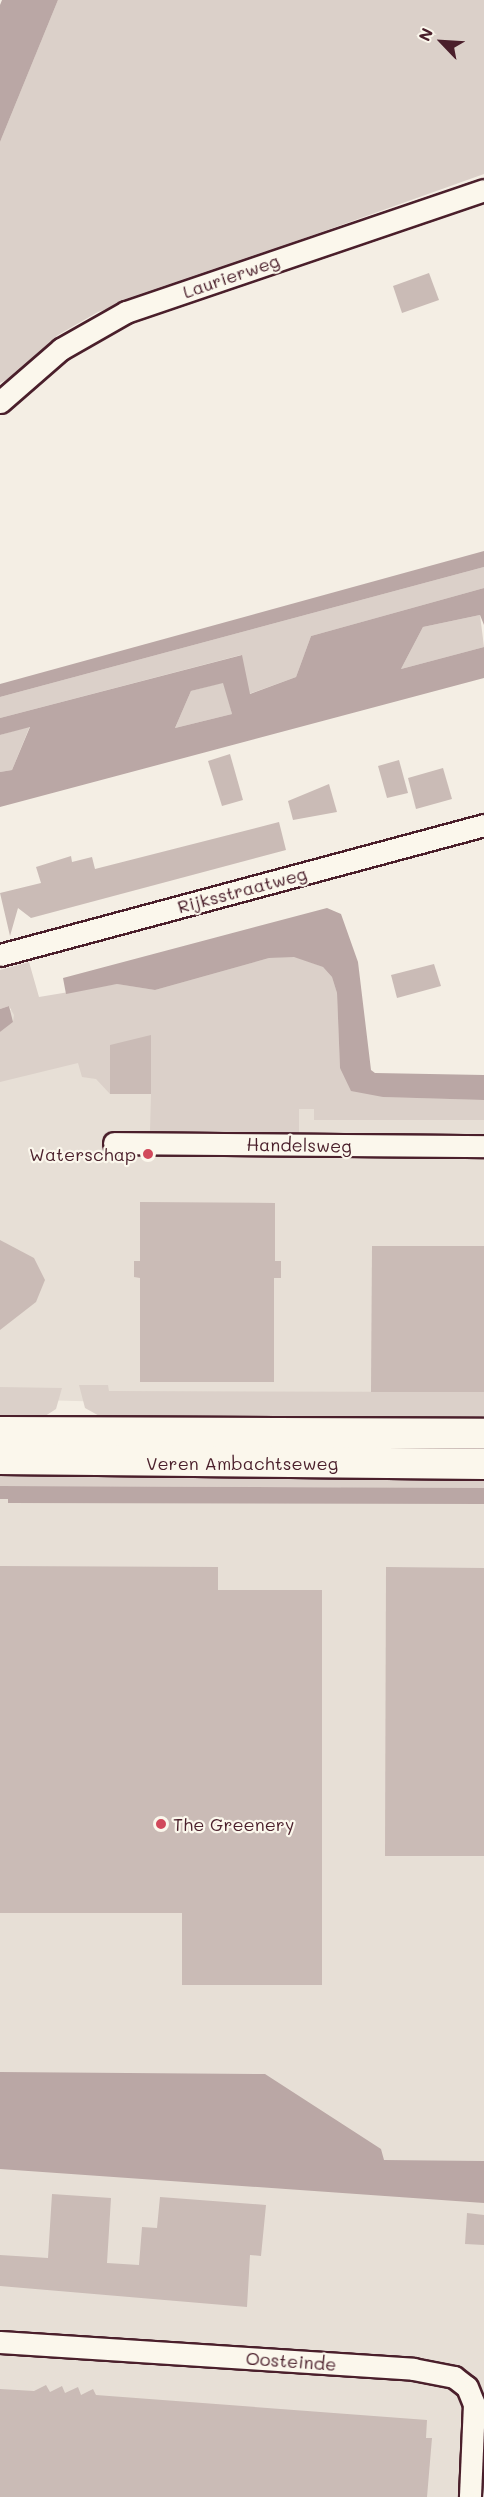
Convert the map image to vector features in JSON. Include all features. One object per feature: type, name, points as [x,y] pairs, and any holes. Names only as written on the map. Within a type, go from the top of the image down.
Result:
[{"type":"main road","name":"Veren Ambachtseweg","points":[[0,1432],[484,1434]]},
{"type":"main road","name":"Veren Ambachtseweg","points":[[0,1459],[484,1464]]},
{"type":"street","name":"Laurierweg","points":[[0,402],[61,349],[126,312],[484,190]]},
{"type":"street","name":"Rijksstraatweg","points":[[0,955],[484,825]]},
{"type":"street","name":"Handelsweg","points":[[114,1143],[484,1146]]},
{"type":"street","name":"Oosteinde","points":[[0,2342],[435,2371],[454,2377],[467,2387],[474,2404],[470,2497]]},
{"type":"shaded area","points":[[2,0],[58,0],[0,142],[0,5]]},
{"type":"shaded area","points":[[58,0],[484,0],[484,174],[98,312],[58,335],[16,375],[0,383],[0,142]]},
{"type":"shaded area","points":[[484,551],[484,567],[0,697],[0,684]]},
{"type":"shaded area","points":[[484,567],[484,588],[311,636],[296,677],[249,694],[241,655],[0,718],[0,697]]},
{"type":"shaded area","points":[[484,588],[484,625],[480,615],[423,627],[401,669],[484,647],[484,678],[0,807],[0,772],[12,770],[30,727],[0,735],[0,718],[242,655],[250,694],[296,677],[311,636]],"holes":[[[223,683],[232,714],[175,728],[191,691]]]},
{"type":"shaded area","points":[[480,615],[484,647],[401,669],[423,627]]},
{"type":"shaded area","points":[[224,682],[232,714],[175,728],[191,691]]},
{"type":"shaded area","points":[[30,726],[12,770],[0,772],[0,735]]},
{"type":"shaded area","points":[[327,908],[341,914],[358,962],[371,1070],[375,1073],[484,1075],[484,1100],[383,1097],[351,1091],[340,1068],[337,993],[332,977],[323,967],[294,957],[269,958],[155,990],[117,984],[66,994],[63,978]]},
{"type":"shaded area","points":[[330,918],[365,1079],[484,1082],[484,2497],[0,2497],[0,1487],[340,1499],[347,1408],[0,1399],[0,1013]]},
{"type":"shaded area","points":[[294,956],[323,967],[332,977],[337,993],[340,1068],[383,1097],[484,1100],[484,1120],[314,1120],[314,1109],[299,1109],[299,1133],[150,1131],[151,1094],[110,1094],[96,1079],[82,1077],[78,1063],[0,1082],[0,1032],[13,1022],[14,1015],[9,1006],[0,1009],[0,970],[29,962],[39,997],[117,984],[155,990],[269,958]]},
{"type":"shaded area","points":[[9,1006],[13,1022],[0,1032],[0,1009]]},
{"type":"shaded area","points":[[79,1385],[108,1385],[109,1391],[484,1392],[484,1417],[103,1418],[85,1408]]},
{"type":"shaded area","points":[[0,1387],[62,1388],[56,1409],[39,1420],[0,1419]]},
{"type":"shaded area","points":[[0,1468],[484,1471],[484,1488],[0,1486]]},
{"type":"shaded area","points":[[0,1486],[484,1488],[484,1504],[8,1503],[8,1499],[0,1499]]},
{"type":"shaded area","points":[[0,2072],[265,2074],[381,2149],[384,2160],[484,2161],[484,2203],[0,2169]]},
{"type":"building","points":[[429,273],[439,300],[402,313],[393,286]]},
{"type":"building","points":[[230,754],[243,800],[222,806],[208,761]]},
{"type":"building","points":[[399,760],[408,793],[387,798],[378,766]]},
{"type":"building","points":[[443,768],[452,799],[416,809],[408,778]]},
{"type":"building","points":[[329,784],[337,812],[293,820],[288,801]]},
{"type":"building","points":[[279,822],[286,850],[31,918],[18,908],[10,936],[0,893],[41,883],[36,867],[71,856],[72,862],[92,857],[95,869]]},
{"type":"building","points":[[434,964],[441,986],[397,998],[391,975]]},
{"type":"building","points":[[151,1035],[151,1094],[110,1094],[110,1045]]},
{"type":"building","points":[[140,1202],[275,1203],[275,1261],[281,1261],[281,1278],[274,1278],[274,1382],[140,1382],[140,1278],[134,1277],[134,1261],[140,1261]]},
{"type":"building","points":[[0,1240],[34,1258],[45,1280],[36,1302],[0,1330]]},
{"type":"building","points":[[372,1246],[484,1246],[484,1392],[371,1392]]},
{"type":"building","name":"The Greenery","points":[[0,1566],[218,1567],[218,1590],[322,1590],[322,1985],[182,1985],[182,1913],[0,1913]]},
{"type":"building","points":[[386,1567],[484,1568],[484,1856],[385,1856]]},
{"type":"building","points":[[52,2194],[111,2198],[107,2263],[139,2265],[142,2227],[157,2228],[160,2197],[266,2205],[261,2256],[250,2255],[247,2307],[0,2286],[0,2255],[48,2258]]},
{"type":"building","points":[[467,2213],[484,2215],[484,2245],[465,2244]]},
{"type":"building","points":[[46,2385],[50,2392],[62,2386],[65,2393],[78,2387],[81,2395],[93,2389],[96,2395],[427,2420],[426,2438],[432,2438],[427,2497],[0,2497],[0,2389],[34,2391]]},
{"type":"place","name":"Waterschap","points":[[148,1154]]},
{"type":"place","name":"The Greenery","points":[[161,1824]]}]
